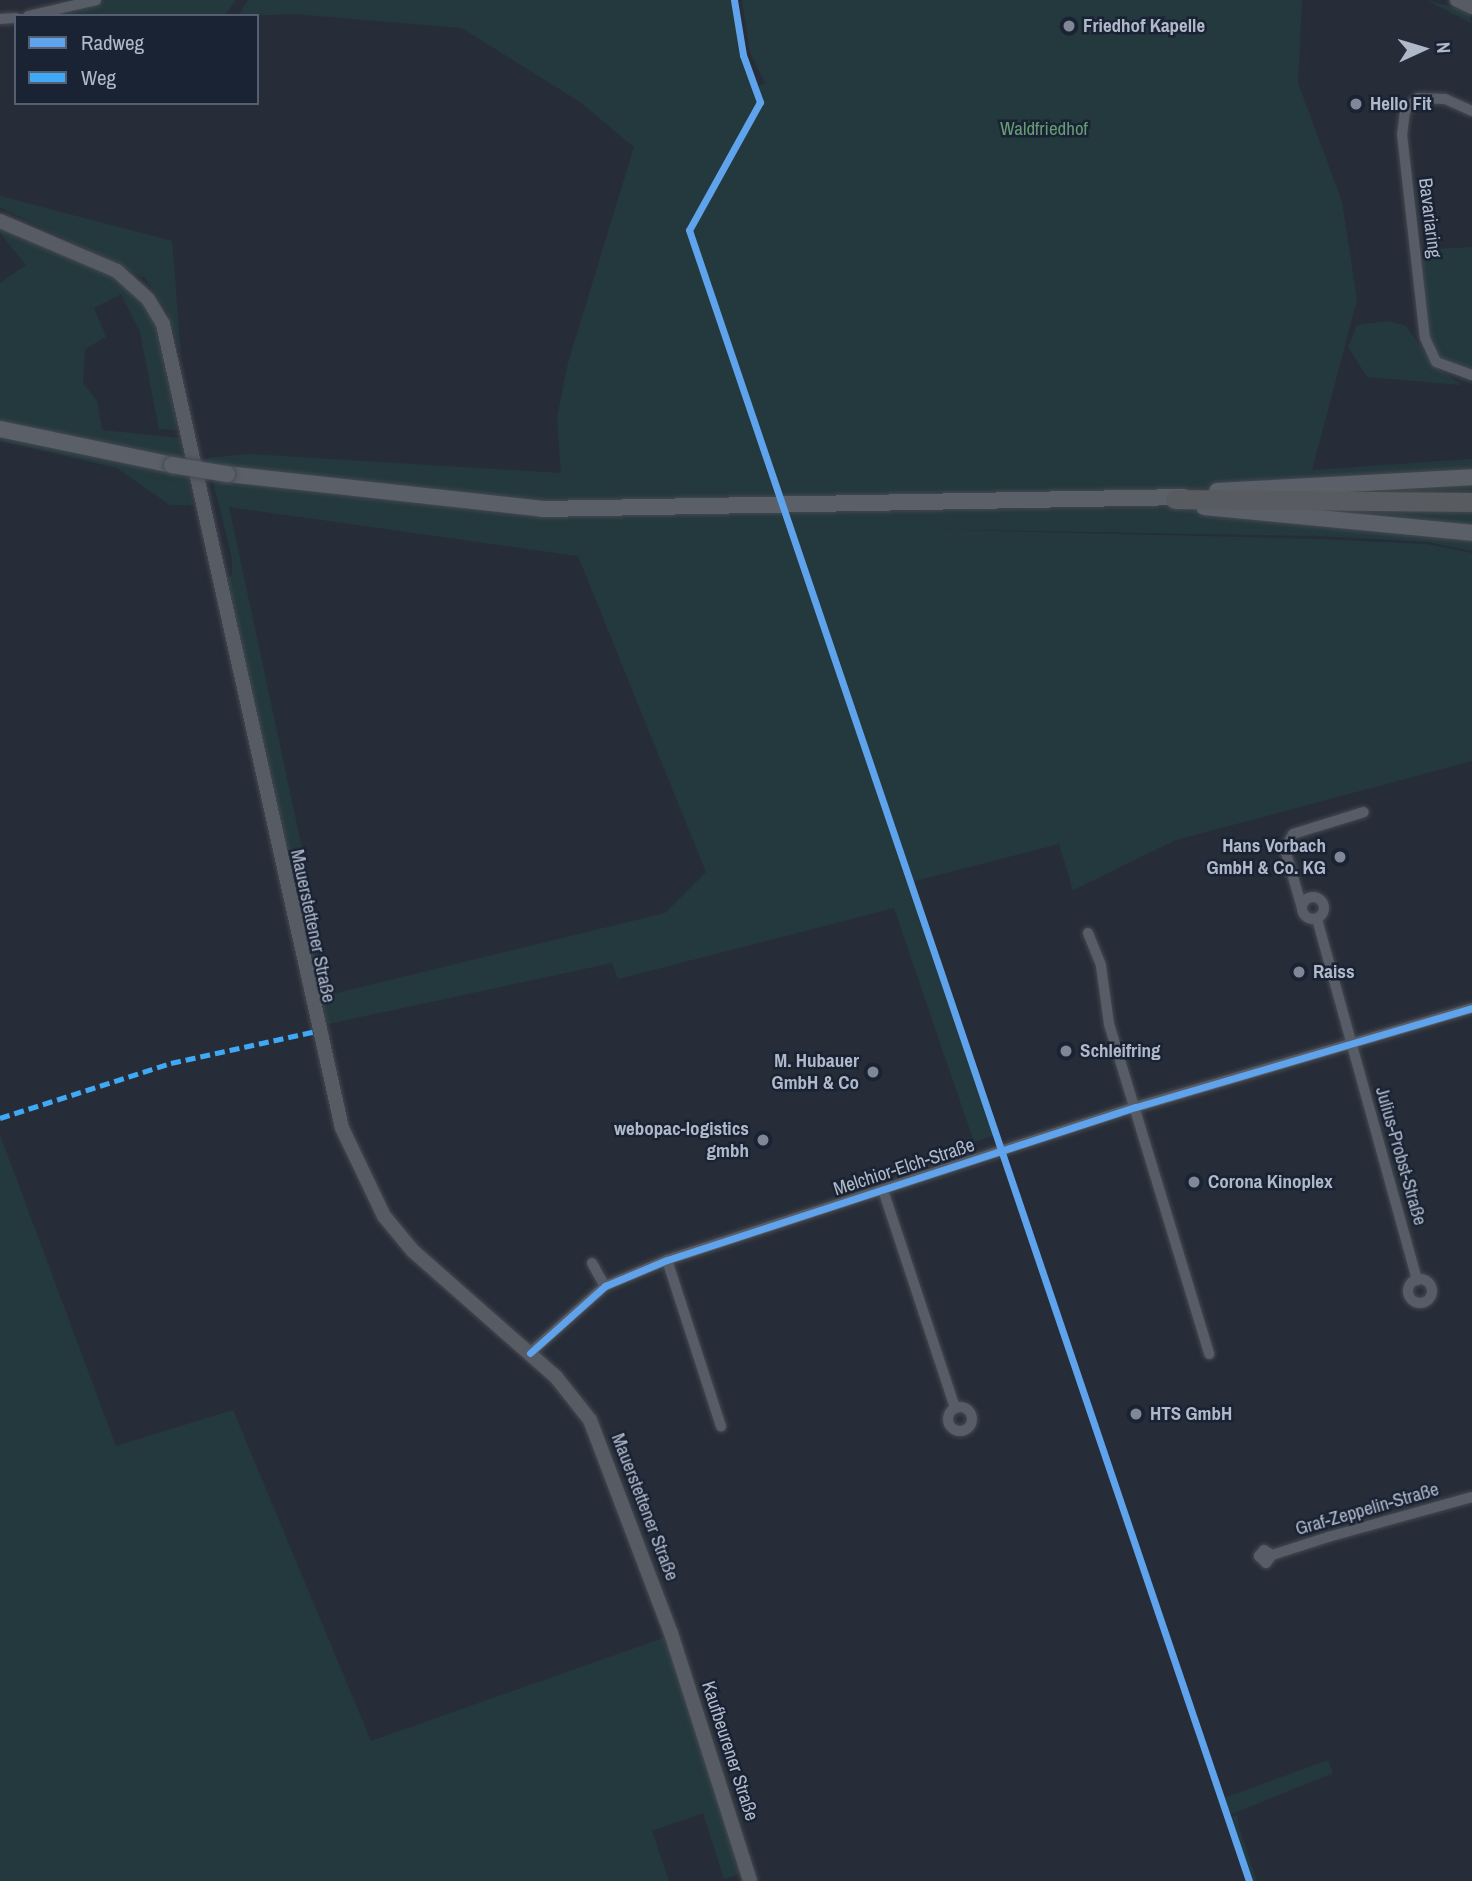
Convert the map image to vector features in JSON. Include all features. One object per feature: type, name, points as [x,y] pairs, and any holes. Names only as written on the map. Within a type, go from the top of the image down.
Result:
[{"type":"highway","points":[[1175,499],[1472,502]]},
{"type":"main road","points":[[1457,0],[1472,7]]},
{"type":"main road","name":"Mauerstettener Straße","points":[[0,220],[117,271],[148,299],[163,324],[342,1128],[391,1225],[571,1393],[603,1446],[671,1633]]},
{"type":"main road","points":[[0,429],[227,474],[542,509],[1175,499],[1472,533]]},
{"type":"main road","points":[[1175,499],[1201,492],[1472,477]]},
{"type":"main road","name":"Kaufbeurener Straße","points":[[671,1633],[750,1881]]},
{"type":"street","points":[[36,14],[96,0]]},
{"type":"street","name":"Bavariaring","points":[[1472,111],[1445,99],[1418,98],[1405,111],[1402,134],[1425,338],[1436,362],[1449,372],[1472,375]]},
{"type":"street","points":[[1317,919],[1302,908],[1284,849],[1293,834],[1364,812]]},
{"type":"street","name":"Julius-Probst-Straße","points":[[1302,908],[1310,897],[1320,899],[1325,909],[1317,919],[1417,1280]]},
{"type":"street","points":[[1088,933],[1209,1354]]},
{"type":"street","name":"Melchior-Elch-Straße","points":[[530,1353],[605,1286],[667,1260],[1136,1107],[1472,1008]]},
{"type":"street","points":[[883,1190],[954,1408]]},
{"type":"street","points":[[667,1260],[721,1426]]},
{"type":"street","points":[[593,1263],[605,1286]]},
{"type":"street","name":"Graf-Zeppelin-Straße","points":[[1272,1555],[1472,1497]]},
{"type":"green space","points":[[105,0],[236,0],[226,14],[54,14]]},
{"type":"green space","name":"Waldfriedhof","points":[[248,0],[733,0],[742,56],[758,87],[765,83],[750,53],[742,0],[1302,0],[1298,83],[1342,202],[1357,300],[1312,470],[1472,459],[1472,473],[1140,492],[540,503],[228,478],[476,509],[644,515],[1175,507],[1472,536],[1472,551],[1427,542],[1318,536],[922,529],[1317,539],[1427,544],[1472,553],[1472,761],[1176,840],[1073,890],[1059,844],[911,882],[995,1135],[974,1142],[894,908],[618,979],[612,963],[328,1024],[226,578],[232,575],[232,558],[207,458],[250,454],[561,473],[557,417],[568,363],[634,147],[580,102],[462,28],[295,14],[239,14]],"holes":[[[229,507],[578,556],[706,872],[665,913],[333,994]]]},
{"type":"green space","points":[[1427,0],[1469,12],[1472,24],[1432,3]]},
{"type":"green space","points":[[0,196],[172,241],[181,354],[167,310],[145,278],[0,207]]},
{"type":"green space","points":[[0,223],[115,273],[154,312],[178,430],[159,429],[140,332],[121,294],[94,308],[106,337],[85,349],[83,383],[97,401],[102,430],[179,438],[193,505],[170,505],[117,468],[0,441],[0,283],[26,265],[0,233]]},
{"type":"green space","points":[[1472,247],[1472,371],[1440,359],[1429,338],[1420,250]]},
{"type":"green space","points":[[1388,321],[1406,326],[1433,365],[1462,385],[1367,377],[1348,347],[1357,325]]},
{"type":"green space","points":[[1472,481],[1472,498],[1279,492]]},
{"type":"green space","points":[[1270,503],[1472,508],[1472,531],[1318,514]]},
{"type":"green space","points":[[0,1135],[116,1446],[233,1410],[371,1741],[669,1636],[743,1873],[724,1879],[703,1813],[652,1831],[669,1881],[0,1881]]},
{"type":"green space","points":[[1328,1760],[1333,1773],[1229,1815],[1224,1798]]},
{"type":"green space","points":[[1237,1815],[1257,1881],[1251,1881],[1230,1818]]},
{"type":"marked path","points":[[0,1118],[171,1063],[317,1031]]},
{"type":"cycle path","points":[[734,0],[743,55],[760,102],[689,230],[1249,1881]]},
{"type":"cycle path","points":[[530,1353],[605,1286],[667,1260],[1136,1107],[1472,1008]]},
{"type":"place","name":"Friedhof Kapelle","points":[[1069,26]]},
{"type":"place","name":"Hello Fit","points":[[1356,104]]},
{"type":"place","name":"Hans Vorbach GmbH & Co. KG","points":[[1340,857]]},
{"type":"place","name":"Raiss","points":[[1299,972]]},
{"type":"place","name":"Schleifring","points":[[1066,1051]]},
{"type":"place","name":"M. Hubauer GmbH & Co","points":[[873,1072]]},
{"type":"place","name":"webopac-logistics gmbh","points":[[763,1140]]},
{"type":"place","name":"Corona Kinoplex","points":[[1194,1182]]},
{"type":"place","name":"HTS GmbH","points":[[1136,1414]]}]
